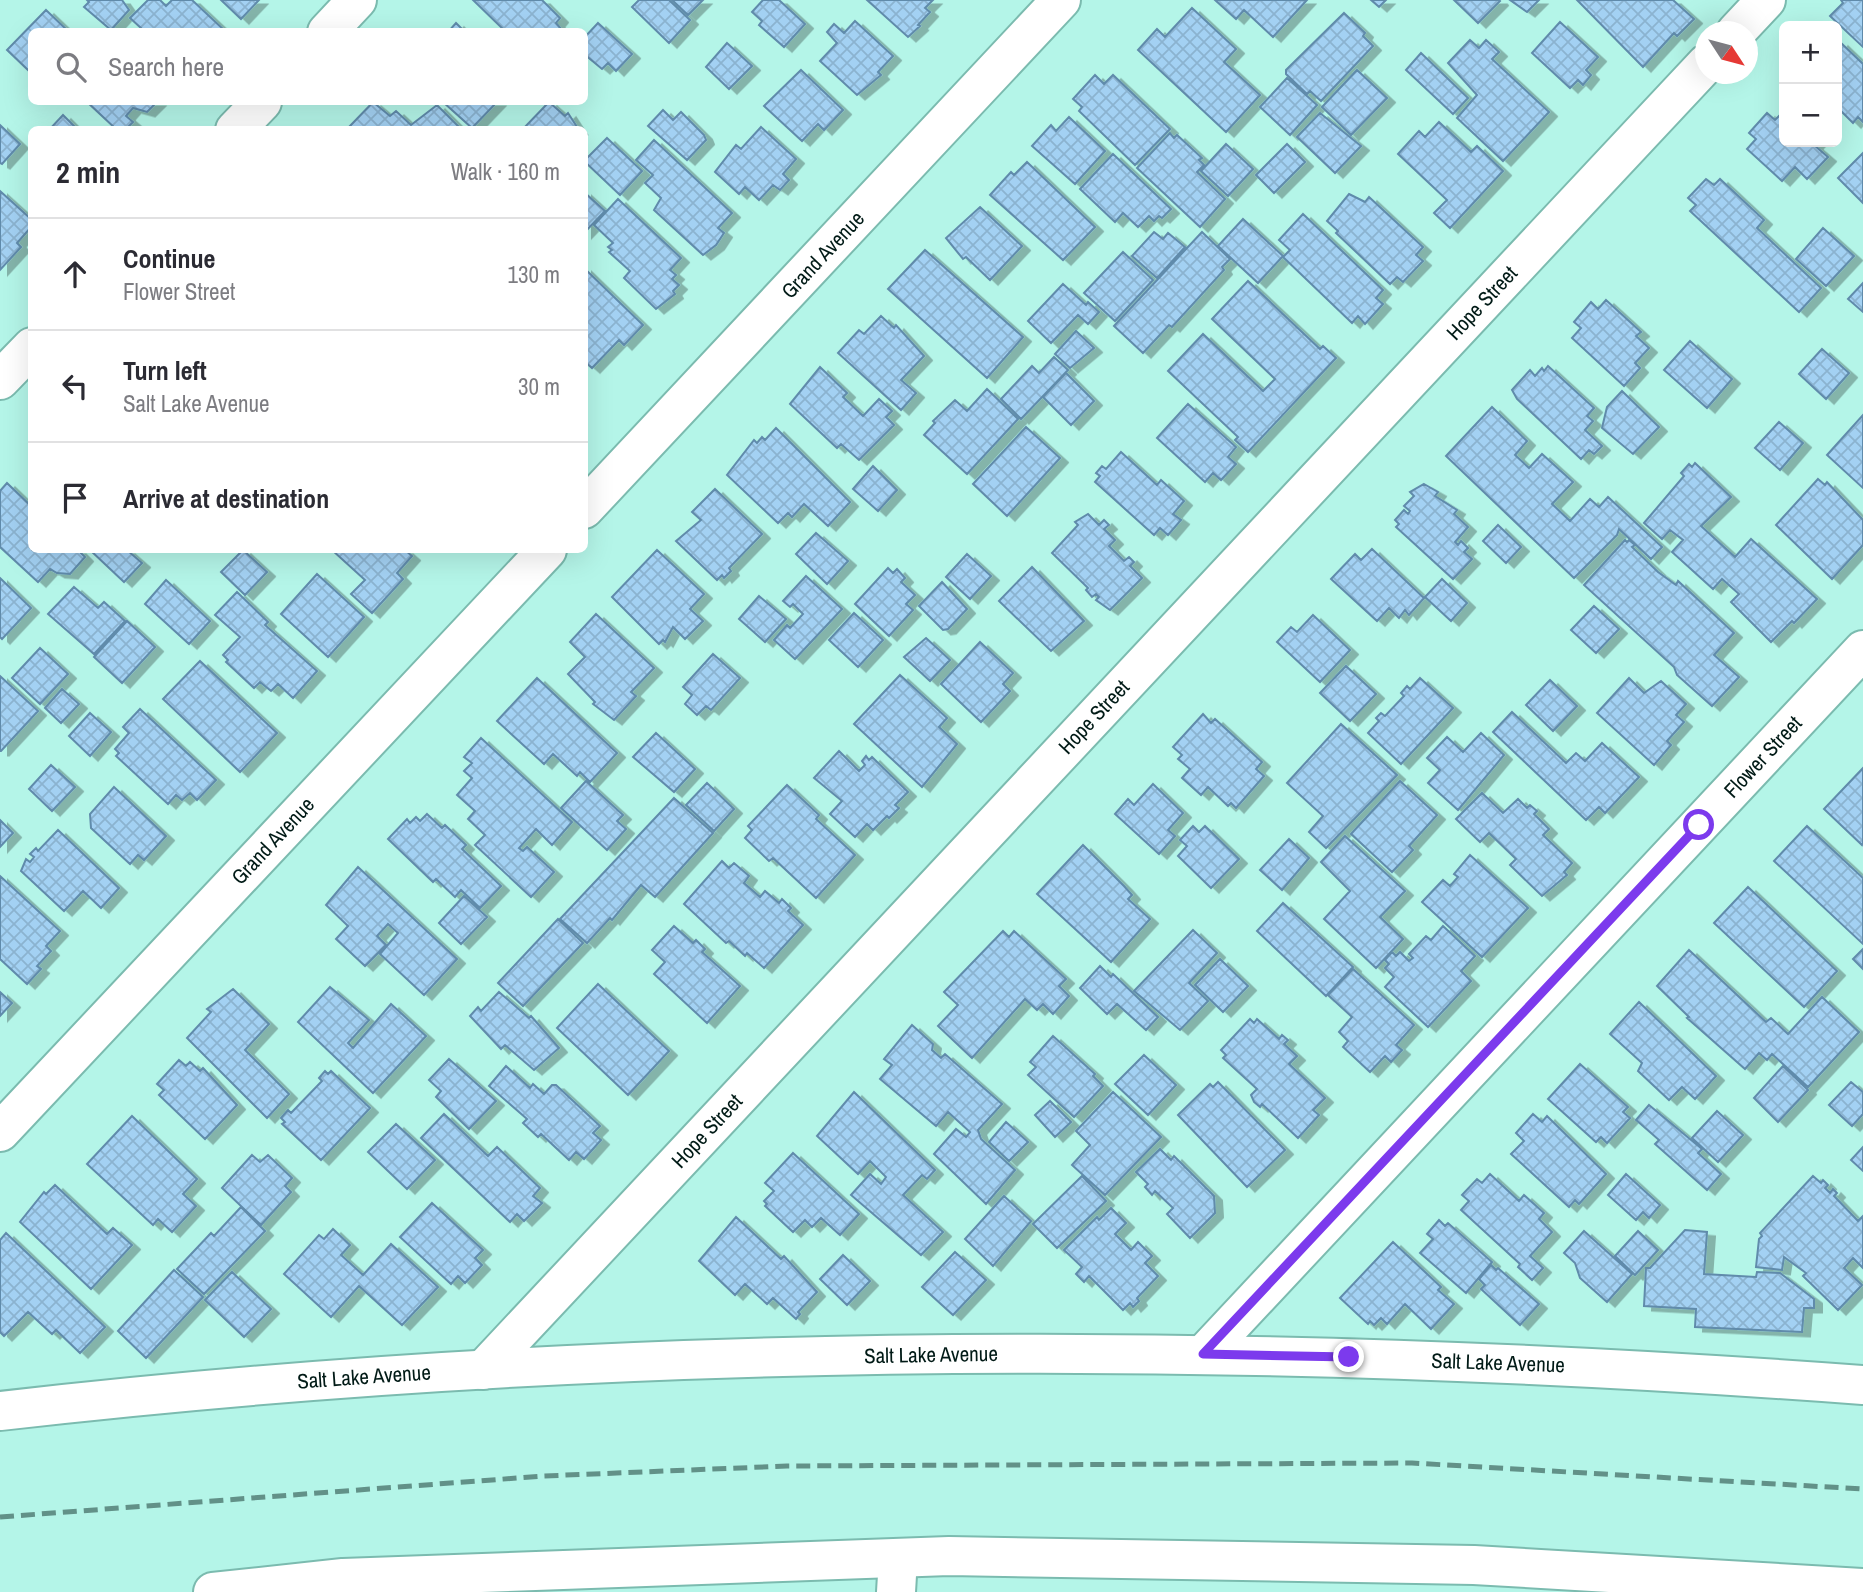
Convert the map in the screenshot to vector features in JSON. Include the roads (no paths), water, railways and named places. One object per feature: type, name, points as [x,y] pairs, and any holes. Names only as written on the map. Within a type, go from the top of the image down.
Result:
[{"type":"street","points":[[331,28],[357,0]]},
{"type":"street","name":"Grand Avenue","points":[[588,505],[1061,0]]},
{"type":"street","points":[[1746,21],[1766,0]]},
{"type":"street","name":"Hope Street","points":[[483,1370],[1695,77]]},
{"type":"street","points":[[239,126],[258,105]]},
{"type":"street","points":[[0,380],[28,351]]},
{"type":"street","name":"Grand Avenue","points":[[0,1132],[544,553]]},
{"type":"street","name":"Flower Street","points":[[1203,1354],[1863,650]]},
{"type":"street","name":"Salt Lake Avenue","points":[[0,1410],[291,1382],[483,1370],[842,1356],[1203,1354],[1543,1364],[1863,1385]]},
{"type":"street","points":[[213,1592],[343,1578],[897,1575],[949,1556],[1474,1565],[1863,1588]]},
{"type":"railway","points":[[0,1517],[544,1476],[787,1466],[1412,1463],[1863,1489]]}]
